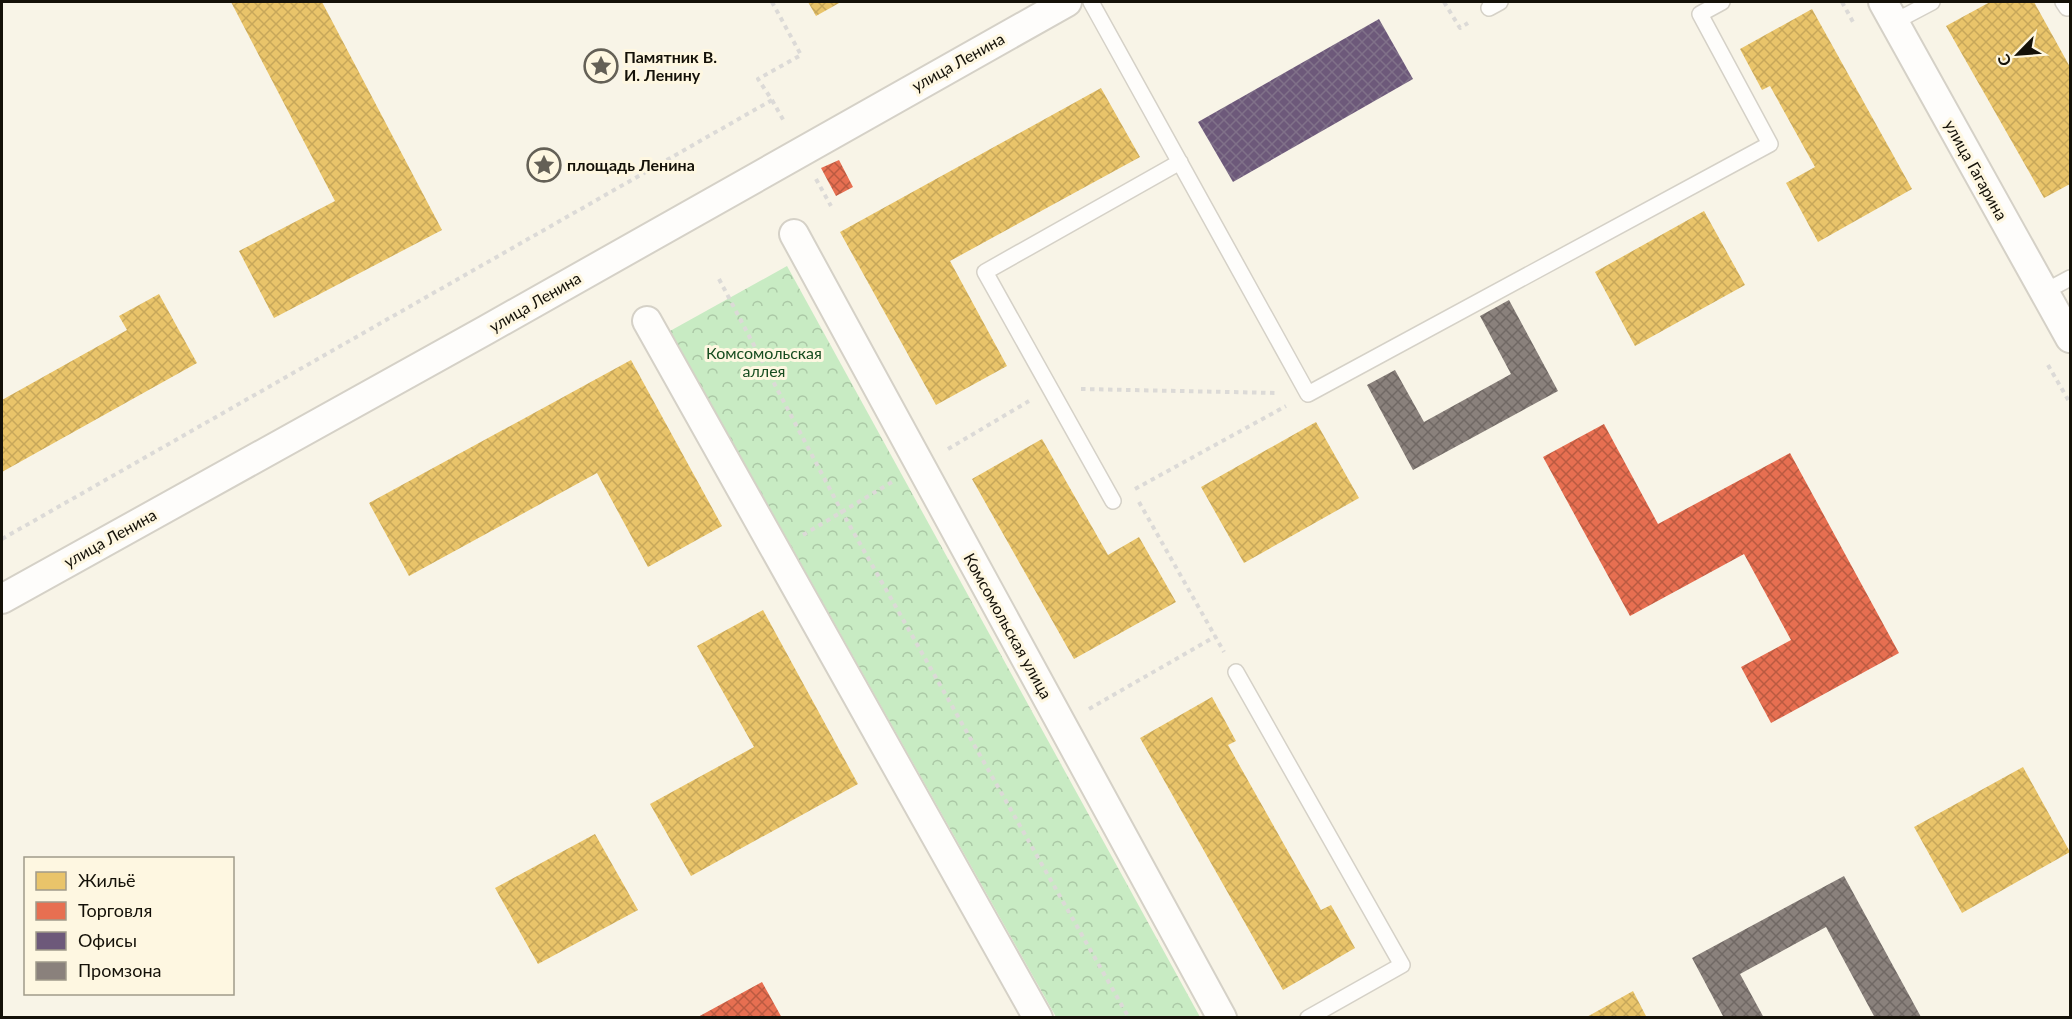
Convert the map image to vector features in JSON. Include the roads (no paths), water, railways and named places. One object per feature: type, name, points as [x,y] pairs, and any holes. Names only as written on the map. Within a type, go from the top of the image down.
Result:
[{"type":"street","name":"улица Ленина","points":[[2,598],[476,335],[1067,2]]},
{"type":"street","name":"улица Гагарина","points":[[1888,12],[2070,338]]},
{"type":"street","name":"Комсомольская улица","points":[[794,234],[1222,1017]]},
{"type":"street","points":[[647,321],[1038,1017]]},
{"type":"lane","points":[[1091,2],[1308,394],[1770,144],[1696,8],[1722,2]]},
{"type":"lane","points":[[1888,12],[1932,2]]},
{"type":"lane","points":[[2063,2],[2067,8],[2070,5]]},
{"type":"lane","points":[[1113,501],[985,272],[1180,162]]},
{"type":"lane","points":[[2044,292],[2070,278]]},
{"type":"lane","points":[[1236,672],[1402,965],[1308,1017]]},
{"type":"place","name":"Памятник В. И. Ленину","points":[[601,66]]},
{"type":"place","name":"площадь Ленина","points":[[544,165]]},
{"type":"park label","name":"Комсомольская аллея","points":[[764,362]]}]
